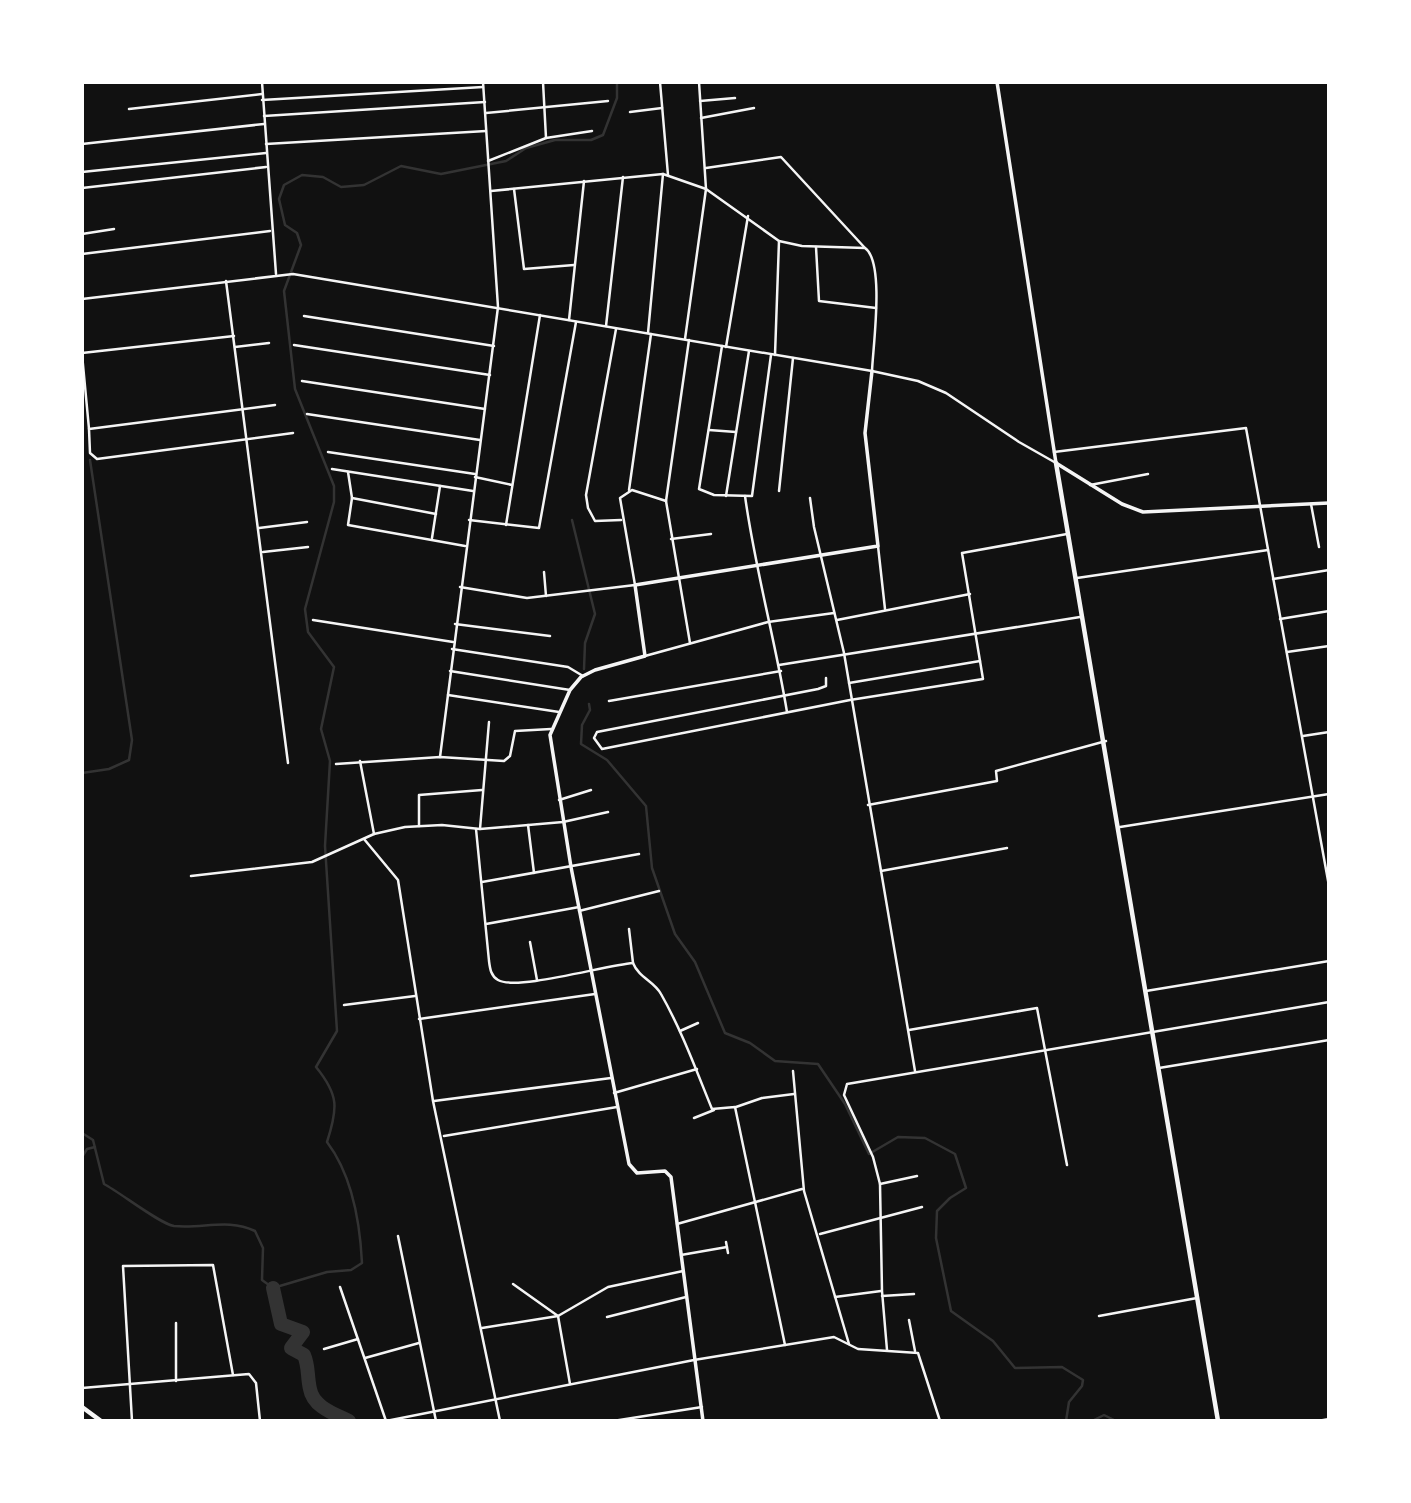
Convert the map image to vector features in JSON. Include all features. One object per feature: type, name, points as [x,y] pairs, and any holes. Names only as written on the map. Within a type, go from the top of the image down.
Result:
[{"type":"main road","points":[[1056,463],[1106,741],[1218,1421]]},
{"type":"main road","points":[[82,1407],[101,1421]]},
{"type":"street","points":[[262,82],[266,167],[276,274]]},
{"type":"street","points":[[543,82],[546,138]]},
{"type":"street","points":[[660,82],[668,175]]},
{"type":"street","points":[[690,643],[666,501],[706,188],[699,82]]},
{"type":"street","points":[[997,82],[1056,463]]},
{"type":"street","points":[[262,100],[483,84],[498,307],[465,546],[440,757]]},
{"type":"street","points":[[129,109],[262,94]]},
{"type":"street","points":[[700,101],[734,98]]},
{"type":"street","points":[[485,113],[608,101]]},
{"type":"street","points":[[264,116],[485,102]]},
{"type":"street","points":[[630,112],[662,108]]},
{"type":"street","points":[[701,118],[754,108]]},
{"type":"street","points":[[82,144],[264,124]]},
{"type":"street","points":[[266,144],[486,131]]},
{"type":"street","points":[[488,162],[546,138],[592,131]]},
{"type":"street","points":[[82,173],[266,153]]},
{"type":"street","points":[[705,168],[781,157],[872,256],[876,308],[865,433],[885,609]]},
{"type":"street","points":[[82,188],[266,167]]},
{"type":"street","points":[[645,656],[635,585],[621,520],[620,498],[629,490],[650,333],[663,174]]},
{"type":"street","points":[[491,191],[663,174],[706,188],[779,241],[816,247],[865,248]]},
{"type":"street","points":[[606,326],[623,177]]},
{"type":"street","points":[[569,320],[584,181]]},
{"type":"street","points":[[514,188],[524,269],[575,265]]},
{"type":"street","points":[[748,216],[699,489],[703,493],[752,496],[773,355],[779,241]]},
{"type":"street","points":[[82,234],[114,229]]},
{"type":"street","points":[[82,254],[271,231]]},
{"type":"street","points":[[816,247],[820,302],[876,308]]},
{"type":"street","points":[[82,299],[289,273],[498,307],[918,381],[946,393],[1010,437],[1090,485],[1143,512],[1329,503]]},
{"type":"street","points":[[226,281],[288,763]]},
{"type":"street","points":[[506,525],[540,315]]},
{"type":"street","points":[[304,316],[494,345]]},
{"type":"street","points":[[469,520],[536,529],[539,527],[576,322]]},
{"type":"street","points":[[616,328],[586,495],[588,508],[595,521],[621,520]]},
{"type":"street","points":[[234,336],[82,353],[90,453],[94,459],[293,433]]},
{"type":"street","points":[[235,347],[269,343]]},
{"type":"street","points":[[294,345],[490,375]]},
{"type":"street","points":[[726,496],[749,351]]},
{"type":"street","points":[[779,491],[793,358]]},
{"type":"street","points":[[302,380],[485,409]]},
{"type":"street","points":[[89,429],[275,405]]},
{"type":"street","points":[[307,414],[480,440]]},
{"type":"street","points":[[1054,453],[1246,428],[1326,855],[1329,886]]},
{"type":"street","points":[[709,430],[736,432]]},
{"type":"street","points":[[328,452],[475,475],[512,485]]},
{"type":"street","points":[[332,469],[473,491]]},
{"type":"street","points":[[348,472],[352,498],[348,525],[465,546]]},
{"type":"street","points":[[1090,485],[1148,474]]},
{"type":"street","points":[[432,540],[440,486]]},
{"type":"street","points":[[629,490],[666,501]]},
{"type":"street","points":[[745,496],[755,566],[779,665],[787,712]]},
{"type":"street","points":[[352,498],[436,514]]},
{"type":"street","points":[[810,498],[844,653],[867,805],[915,1071]]},
{"type":"street","points":[[1311,504],[1319,547]]},
{"type":"street","points":[[258,528],[307,522]]},
{"type":"street","points":[[671,539],[711,534]]},
{"type":"street","points":[[827,678],[823,688],[597,732],[594,738],[602,749],[787,712],[983,679],[963,552],[1067,534]]},
{"type":"street","points":[[460,587],[519,597],[587,592],[878,546]]},
{"type":"street","points":[[261,552],[308,547]]},
{"type":"street","points":[[1077,578],[1268,550]]},
{"type":"street","points":[[1273,579],[1329,570]]},
{"type":"street","points":[[544,572],[546,596]]},
{"type":"street","points":[[837,620],[970,594]]},
{"type":"street","points":[[1280,619],[1329,611]]},
{"type":"street","points":[[704,1421],[670,1174],[665,1171],[637,1173],[629,1167],[559,800],[551,729],[570,690],[583,676],[768,622],[834,612]]},
{"type":"street","points":[[779,665],[1082,616]]},
{"type":"street","points":[[313,620],[453,642]]},
{"type":"street","points":[[455,624],[550,636]]},
{"type":"street","points":[[1287,652],[1329,646]]},
{"type":"street","points":[[452,649],[568,667],[583,676]]},
{"type":"street","points":[[849,683],[980,661]]},
{"type":"street","points":[[450,671],[570,690]]},
{"type":"street","points":[[609,701],[780,671]]},
{"type":"street","points":[[447,695],[559,712]]},
{"type":"street","points":[[489,722],[478,829],[486,924],[494,977],[504,983],[537,980],[633,963]]},
{"type":"street","points":[[336,764],[440,757],[508,759],[514,731],[551,729]]},
{"type":"street","points":[[1303,736],[1329,732]]},
{"type":"street","points":[[867,805],[992,782],[997,780],[996,771],[1106,741]]},
{"type":"street","points":[[360,761],[374,834]]},
{"type":"street","points":[[419,825],[419,795],[482,790]]},
{"type":"street","points":[[559,800],[591,790]]},
{"type":"street","points":[[1120,827],[1329,794]]},
{"type":"street","points":[[191,876],[303,863],[333,854],[374,834],[419,825],[478,829],[563,822],[608,812]]},
{"type":"street","points":[[528,825],[534,873]]},
{"type":"street","points":[[364,839],[398,880],[433,1101],[500,1421]]},
{"type":"street","points":[[881,871],[1007,848]]},
{"type":"street","points":[[482,882],[639,853]]},
{"type":"street","points":[[486,924],[579,909],[659,891]]},
{"type":"street","points":[[629,929],[633,963],[643,979],[658,989],[680,1031],[714,1110]]},
{"type":"street","points":[[530,942],[537,980]]},
{"type":"street","points":[[1146,991],[1329,961]]},
{"type":"street","points":[[419,1019],[595,994]]},
{"type":"street","points":[[344,1006],[415,996]]},
{"type":"street","points":[[887,1350],[882,1297],[880,1184],[873,1157],[844,1095],[845,1086],[915,1071],[1329,1002]]},
{"type":"street","points":[[909,1030],[1037,1008],[1047,1049],[1067,1165]]},
{"type":"street","points":[[680,1031],[698,1023]]},
{"type":"street","points":[[1159,1068],[1329,1040]]},
{"type":"street","points":[[614,1093],[697,1069]]},
{"type":"street","points":[[793,1071],[803,1189],[849,1344]]},
{"type":"street","points":[[433,1101],[611,1078]]},
{"type":"street","points":[[694,1118],[762,1098],[794,1094]]},
{"type":"street","points":[[444,1136],[617,1107]]},
{"type":"street","points":[[735,1107],[753,1203],[785,1345]]},
{"type":"street","points":[[880,1184],[917,1176]]},
{"type":"street","points":[[677,1224],[803,1189]]},
{"type":"street","points":[[818,1235],[922,1207]]},
{"type":"street","points":[[398,1236],[436,1421]]},
{"type":"street","points":[[681,1255],[726,1244],[728,1253]]},
{"type":"street","points":[[132,1421],[123,1266],[213,1265],[233,1375]]},
{"type":"street","points":[[482,1328],[558,1316],[608,1287],[683,1271]]},
{"type":"street","points":[[513,1284],[558,1316],[570,1384]]},
{"type":"street","points":[[340,1287],[386,1421],[694,1360],[834,1337],[856,1348],[915,1352]]},
{"type":"street","points":[[835,1297],[882,1291]]},
{"type":"street","points":[[882,1297],[914,1294]]},
{"type":"street","points":[[607,1317],[686,1297]]},
{"type":"street","points":[[1098,1316],[1198,1298]]},
{"type":"street","points":[[909,1320],[915,1352],[923,1361],[940,1421]]},
{"type":"street","points":[[176,1322],[176,1381]]},
{"type":"street","points":[[324,1349],[358,1339]]},
{"type":"street","points":[[365,1358],[421,1343]]},
{"type":"street","points":[[82,1388],[249,1374],[254,1379],[260,1421]]},
{"type":"street","points":[[613,1421],[702,1407]]},
{"type":"street","points":[[1318,1421],[1329,1419]]},
{"type":"waterway","points":[[82,1133],[93,1140],[104,1184],[160,1220],[174,1226],[225,1224],[255,1231],[263,1248],[262,1280],[273,1288],[327,1272],[351,1270],[362,1263],[359,1231],[349,1184],[327,1142],[333,1120],[334,1102],[329,1086],[316,1067],[337,1031],[325,846],[330,761],[321,729],[334,667],[308,632],[305,609],[334,502],[334,486],[295,389],[284,291],[301,245],[297,233],[285,225],[279,199],[284,185],[302,175],[323,177],[341,187],[364,185],[401,166],[441,174],[506,161],[526,148],[555,140],[591,140],[603,135],[617,98],[617,82]]},
{"type":"waterway","points":[[82,773],[109,769],[129,760],[132,740],[90,460]]},
{"type":"waterway","points":[[572,520],[595,614],[585,643],[584,669]]},
{"type":"waterway","points":[[589,704],[590,710],[582,725],[581,744],[607,760],[646,806],[652,868],[675,934],[695,962],[725,1033],[750,1043],[775,1061],[818,1064],[845,1104],[869,1154],[898,1137],[925,1138],[955,1154],[966,1188],[950,1198],[937,1211],[936,1238],[951,1311],[993,1341],[1015,1368],[1062,1367],[1083,1380],[1082,1386],[1069,1402],[1066,1421]]},
{"type":"waterway","points":[[82,1157],[87,1149],[95,1147]]},
{"type":"waterway","points":[[273,1288],[281,1324],[303,1332],[291,1348],[304,1355],[315,1401],[349,1421]]},
{"type":"waterway","points":[[1092,1421],[1104,1415],[1116,1421]]}]
